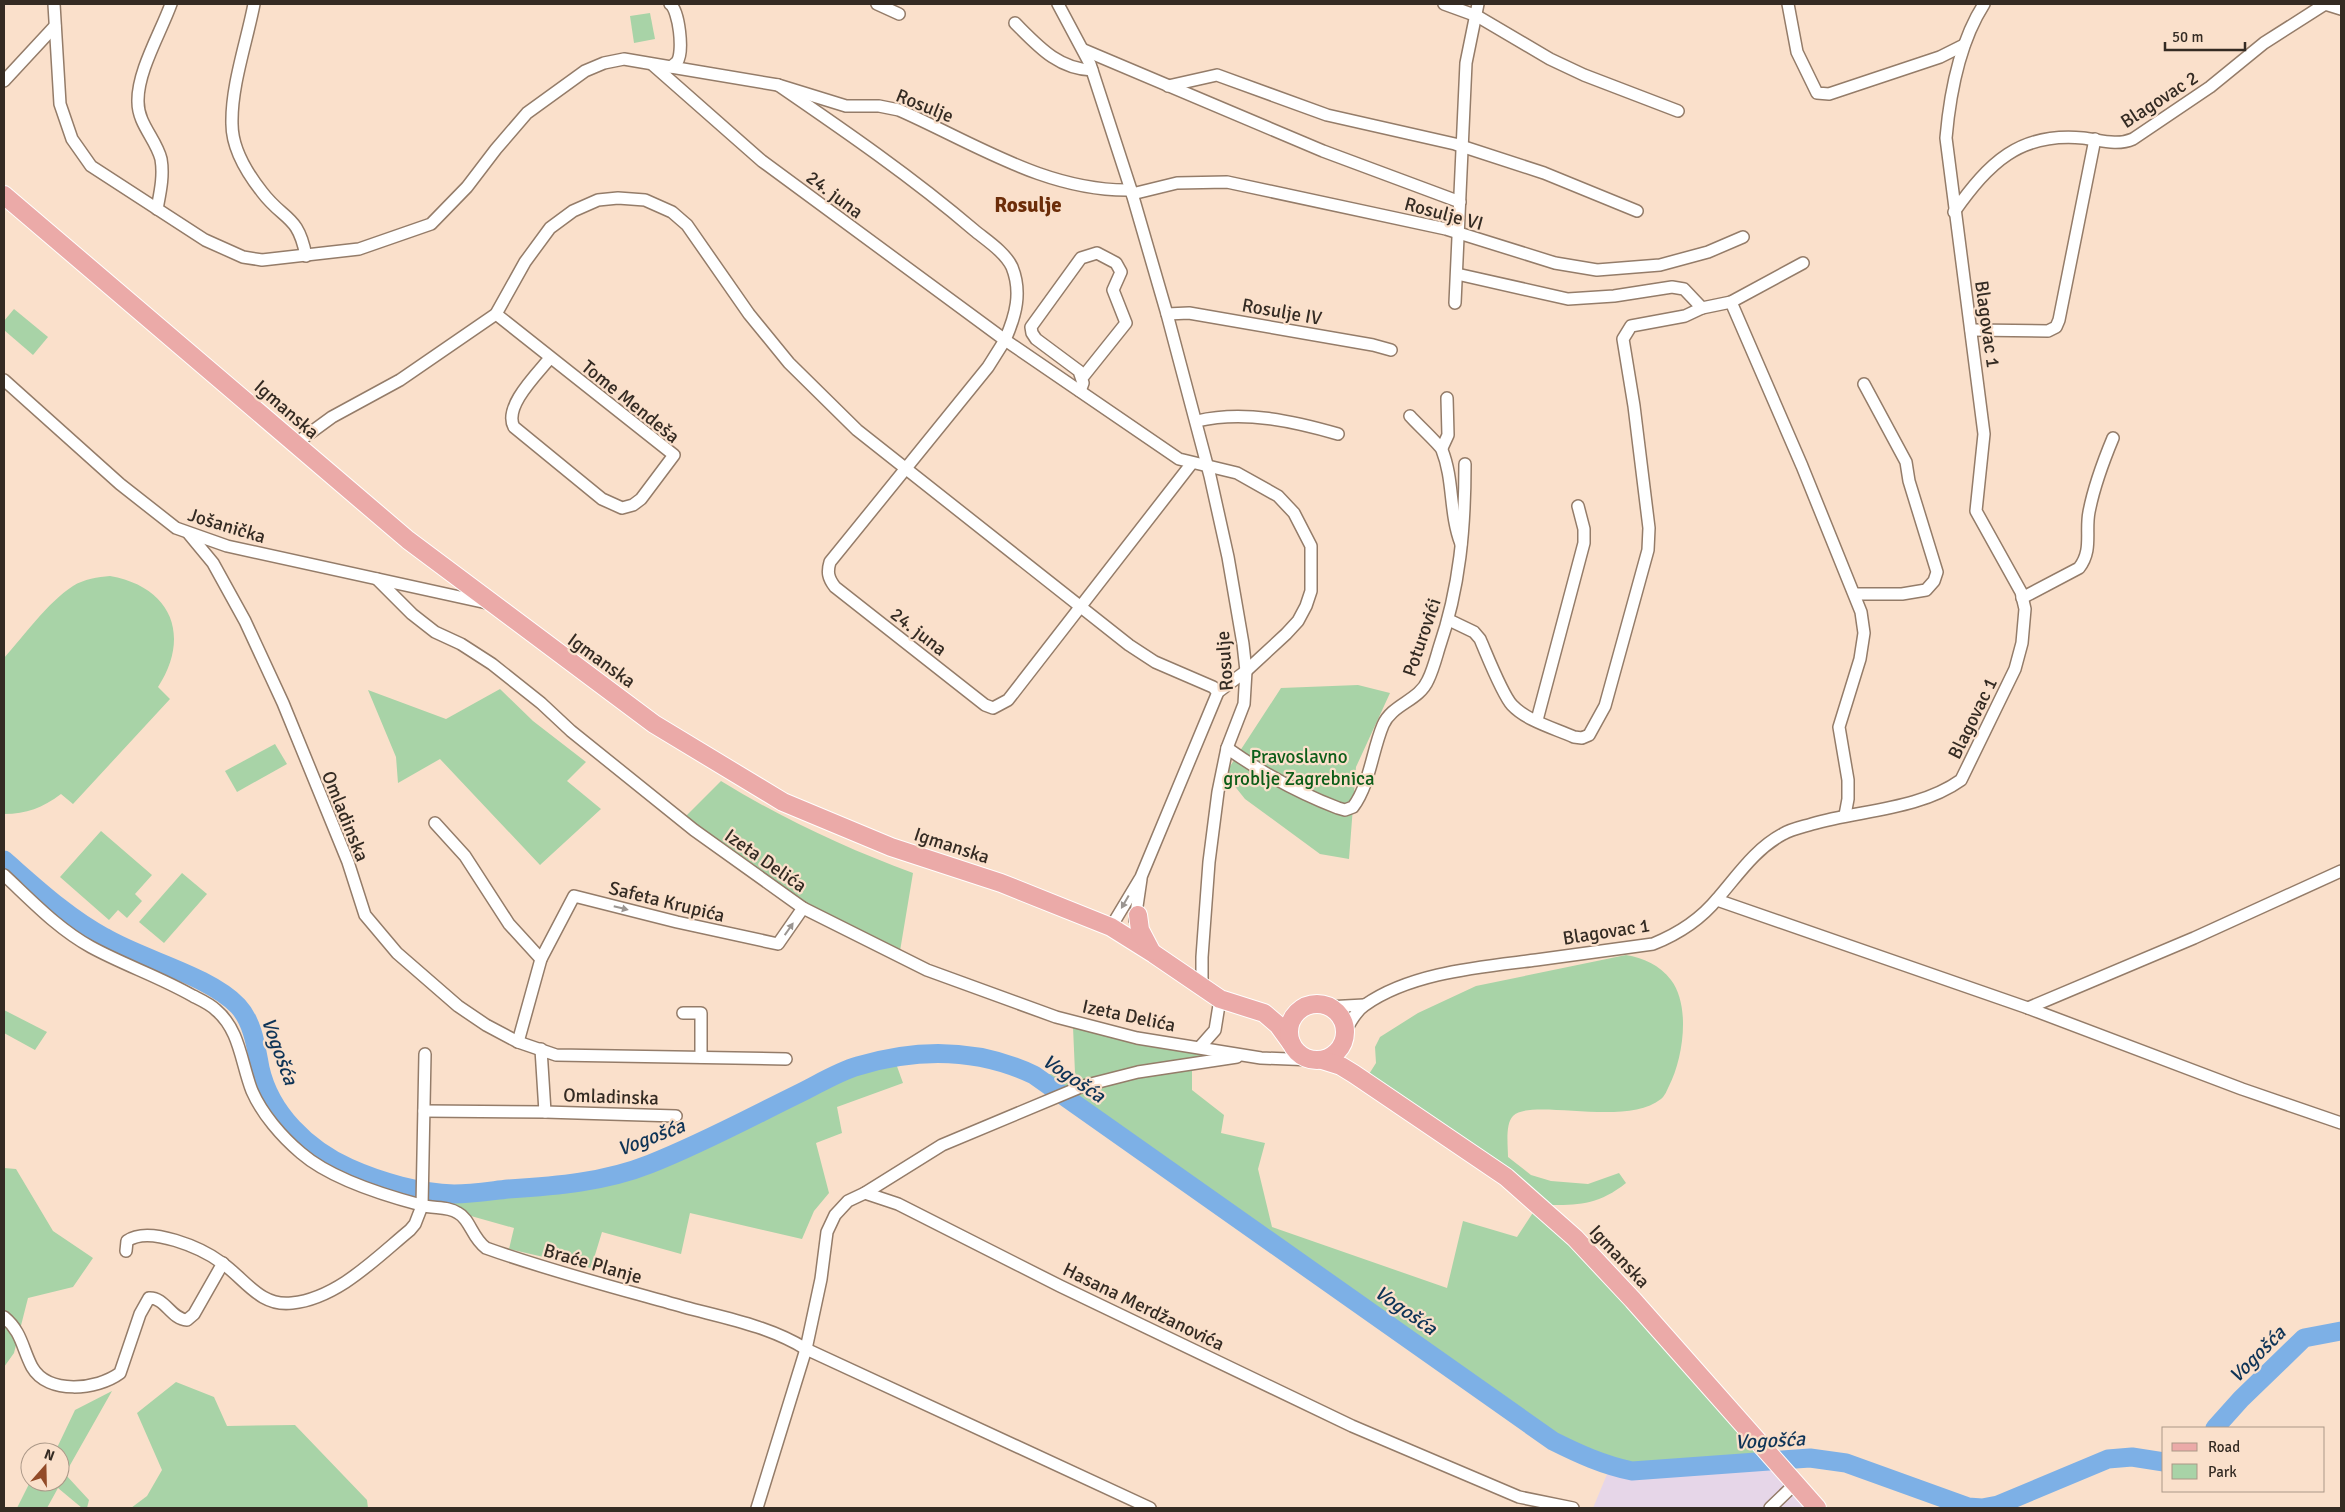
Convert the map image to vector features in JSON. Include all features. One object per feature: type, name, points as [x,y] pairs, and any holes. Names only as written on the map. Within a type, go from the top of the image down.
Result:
[{"type":"main road","name":"Igmanska","points":[[4,195],[408,540],[491,604],[654,724],[783,802],[891,847],[1001,883],[1111,927],[1152,952],[1220,999],[1264,1013],[1278,1024],[1291,1045]]},
{"type":"main road","points":[[1138,915],[1140,930],[1152,952]]},
{"type":"main road","points":[[1314,1005],[1327,1006],[1340,1016],[1343,1038],[1337,1052],[1318,1060],[1298,1053],[1291,1045],[1290,1024],[1295,1015],[1302,1008],[1314,1005]]},
{"type":"main road","name":"Igmanska","points":[[1264,1013],[1302,1008]]},
{"type":"main road","name":"Igmanska","points":[[1343,1038],[1343,1053],[1354,1074]]},
{"type":"main road","name":"Igmanska","points":[[1318,1060],[1336,1064],[1354,1074],[1498,1172],[1553,1218],[1633,1300],[1817,1508]]},
{"type":"street","name":"Rosulje","points":[[54,4],[60,104],[72,139],[90,166],[205,240],[242,257],[262,260],[359,249],[431,224],[467,187],[527,113],[585,70],[604,63],[624,59],[778,85],[846,106],[879,106],[899,110],[1017,165],[1064,183],[1106,191],[1132,192]]},
{"type":"street","points":[[157,209],[162,172],[161,158],[142,123],[138,104],[139,86],[171,4]]},
{"type":"street","points":[[254,4],[236,86],[232,124],[242,165],[264,194],[292,220],[303,237],[306,256]]},
{"type":"street","points":[[670,4],[676,9],[681,47],[677,62],[670,67]]},
{"type":"street","points":[[877,4],[899,14]]},
{"type":"street","points":[[1444,4],[1477,16],[1550,59],[1608,86],[1678,111]]},
{"type":"street","points":[[1455,303],[1460,233],[1466,63],[1478,4]]},
{"type":"street","points":[[1788,4],[1797,52],[1817,93],[1829,94],[1940,57],[1964,46]]},
{"type":"street","name":"Blagovac 1","points":[[1343,1038],[1354,1015],[1364,1005],[1386,993],[1425,978],[1464,969],[1653,944],[1674,936],[1717,900],[1752,856],[1784,833],[1845,815],[1923,798],[1949,788],[1961,780],[2015,669],[2025,622],[2022,598],[1990,534],[1976,512],[1984,434],[1946,138],[1949,109],[1964,46],[1974,20],[1984,4]]},
{"type":"street","name":"Blagovac 2","points":[[1954,212],[1977,180],[2010,153],[2034,142],[2060,136],[2119,143],[2133,139],[2210,87],[2264,43],[2325,4],[2341,9]]},
{"type":"street","name":"Rosulje","points":[[1060,5],[1084,50],[1092,70],[1132,192],[1197,421],[1228,557],[1246,671],[1244,704],[1228,748],[1218,792],[1209,862],[1202,957],[1202,988]]},
{"type":"street","points":[[1015,23],[1043,51],[1061,63],[1083,70],[1092,70]]},
{"type":"street","points":[[4,81],[55,26]]},
{"type":"street","points":[[1084,50],[1323,151],[1460,202]]},
{"type":"street","name":"24. juna","points":[[653,64],[762,161],[1005,340]]},
{"type":"street","points":[[1168,86],[1217,75],[1328,115],[1463,147],[1544,173],[1637,211]]},
{"type":"street","name":"24. juna","points":[[778,85],[934,195],[1000,252],[1011,264],[1018,285],[1018,301],[1015,316],[1005,340],[988,367],[830,562],[829,580],[842,593],[985,705],[993,708],[1008,700],[1081,608]]},
{"type":"street","points":[[1971,330],[2048,331],[2056,327],[2059,320],[2095,140]]},
{"type":"street","name":"Rosulje VI","points":[[1132,192],[1176,183],[1228,182],[1460,233],[1555,263],[1598,270],[1621,270],[1660,265],[1708,252],[1743,237]]},
{"type":"street","points":[[295,444],[332,418],[400,380],[496,314],[525,262],[550,228],[572,211],[598,200],[637,199],[652,202],[672,212],[687,225],[749,314],[789,363],[857,430],[1036,569],[1081,608],[1155,662],[1213,687],[1218,692]]},
{"type":"street","points":[[1080,391],[1082,378],[1126,323],[1113,290],[1122,272],[1116,263],[1097,253],[1081,258],[1031,326],[1032,333],[1036,339],[1079,371],[1082,378]]},
{"type":"street","points":[[1448,620],[1474,632],[1480,639],[1511,704],[1521,712],[1537,720],[1582,738],[1589,735],[1605,706],[1648,550],[1649,528],[1634,406],[1623,339],[1626,331],[1630,326],[1685,316],[1702,308],[1731,302],[1803,263]]},
{"type":"street","points":[[1457,274],[1568,300],[1614,296],[1672,287],[1684,289],[1702,308]]},
{"type":"street","points":[[1731,302],[1861,612],[1864,633],[1860,659],[1839,727],[1848,780],[1848,800],[1845,815]]},
{"type":"street","name":"Rosulje IV","points":[[1167,314],[1189,312],[1373,345],[1391,350]]},
{"type":"street","name":"Tome Mendeša","points":[[496,314],[674,455],[641,499],[633,505],[622,508],[602,499],[514,427],[511,413],[516,402],[550,358]]},
{"type":"street","points":[[1005,340],[1179,459],[1236,474],[1278,496],[1294,512],[1311,546],[1311,591],[1306,606],[1298,621],[1286,634],[1246,671],[1218,692],[1142,877],[1111,927]]},
{"type":"street","name":"Jošanička","points":[[4,380],[127,490],[164,520],[189,534],[266,555],[491,604]]},
{"type":"street","points":[[1855,594],[1902,594],[1926,590],[1934,581],[1937,572],[1909,481],[1906,462],[1864,384]]},
{"type":"street","points":[[1442,448],[1448,435],[1446,398]]},
{"type":"street","points":[[1197,421],[1238,416],[1309,426],[1338,434]]},
{"type":"street","points":[[1410,416],[1442,448],[1450,484],[1453,520],[1463,547]]},
{"type":"street","points":[[2022,598],[2079,568],[2084,561],[2089,547],[2088,514],[2113,438]]},
{"type":"street","points":[[1081,608],[1192,463]]},
{"type":"street","name":"Poturovići","points":[[1228,748],[1251,766],[1298,790],[1338,808],[1345,810],[1353,807],[1365,782],[1383,725],[1395,708],[1421,690],[1428,682],[1448,620],[1463,547],[1465,464]]},
{"type":"street","points":[[1537,720],[1584,543],[1584,530],[1578,506]]},
{"type":"street","name":"Omladinska","points":[[189,534],[213,563],[245,621],[283,703],[348,862],[365,915],[397,953],[458,1006],[486,1026],[518,1042],[556,1055],[786,1059]]},
{"type":"street","name":"Izeta Delića","points":[[377,579],[412,614],[435,632],[461,644],[492,664],[542,703],[571,731],[694,830],[803,908],[926,970],[1056,1017],[1137,1038],[1246,1056],[1318,1060]]},
{"type":"street","points":[[435,823],[465,856],[509,924],[541,959]]},
{"type":"street","points":[[2028,1008],[2194,938],[2341,871]]},
{"type":"street","name":"Braće Planje","points":[[4,875],[61,928],[91,947],[178,988],[215,1009],[230,1024],[252,1091],[261,1108],[301,1153],[333,1173],[460,1213],[481,1244],[495,1251],[623,1290],[762,1328],[789,1339],[806,1349],[1150,1508]]},
{"type":"street","points":[[1128,937],[1138,915],[1142,877]]},
{"type":"street","name":"Safeta Krupića","points":[[518,1042],[541,959],[574,896],[677,922],[778,944],[803,908]]},
{"type":"street","points":[[1717,900],[2028,1008],[2242,1089],[2341,1123]]},
{"type":"street","points":[[1200,1047],[1215,1030],[1220,999]]},
{"type":"street","points":[[1327,1006],[1364,1005]]},
{"type":"street","points":[[683,1014],[701,1013],[701,1057]]},
{"type":"street","points":[[1278,1059],[1291,1045]]},
{"type":"street","name":"Omladinska","points":[[541,1050],[545,1112]]},
{"type":"street","points":[[126,1251],[127,1241],[134,1236],[151,1234],[193,1247],[223,1263],[256,1294],[268,1300],[289,1304],[300,1302],[351,1279],[410,1230],[422,1201],[425,1054]]},
{"type":"street","points":[[757,1508],[806,1349],[821,1279],[827,1232],[835,1215],[848,1200],[865,1193],[942,1145],[1084,1086],[1138,1072],[1246,1056]]},
{"type":"street","name":"Omladinska","points":[[424,1111],[676,1116]]},
{"type":"street","name":"Hasana Merdžanovića","points":[[865,1193],[898,1204],[1060,1286],[1517,1503],[1573,1508]]},
{"type":"street","points":[[4,1317],[11,1323],[25,1346],[33,1369],[43,1379],[60,1386],[77,1387],[99,1383],[120,1374],[140,1314],[150,1298],[158,1299],[181,1320],[187,1320],[194,1314],[223,1263]]},
{"type":"street","points":[[1770,1508],[1796,1484]]},
{"type":"shaded area","points":[[1774,1461],[1817,1508],[1593,1508],[1610,1467],[1632,1471]]},
{"type":"green space","points":[[650,13],[655,39],[634,43],[630,16]]},
{"type":"green space","points":[[14,309],[48,337],[33,355],[4,330],[4,321]]},
{"type":"green space","points":[[110,576],[131,582],[148,591],[161,603],[170,616],[174,632],[173,650],[168,668],[158,687],[170,699],[73,804],[61,794],[34,809],[20,813],[4,814],[4,658],[45,610],[73,586],[96,578]]},
{"type":"green space","name":"Pravoslavno groblje Zagrebnica","points":[[1358,685],[1390,693],[1356,767],[1349,859],[1320,854],[1245,799],[1225,774],[1281,688]]},
{"type":"green space","points":[[500,689],[533,721],[586,762],[567,781],[601,809],[540,865],[440,759],[398,783],[396,757],[368,690],[446,719]]},
{"type":"green space","points":[[275,744],[287,764],[237,792],[225,771]]},
{"type":"green space","points":[[721,781],[767,808],[815,832],[913,873],[899,957],[803,908],[684,818]]},
{"type":"green space","points":[[101,831],[152,875],[135,894],[142,901],[127,918],[118,910],[109,920],[60,877]]},
{"type":"green space","points":[[182,873],[207,894],[164,943],[139,922]]},
{"type":"green space","points":[[1626,955],[1645,960],[1662,970],[1671,980],[1681,1004],[1683,1033],[1681,1047],[1674,1075],[1665,1095],[1645,1107],[1625,1111],[1603,1112],[1539,1109],[1523,1111],[1513,1116],[1510,1120],[1508,1157],[1531,1175],[1551,1181],[1588,1184],[1619,1173],[1626,1183],[1605,1197],[1595,1201],[1564,1205],[1539,1205],[1774,1461],[1632,1471],[1591,1459],[1553,1441],[1034,1075],[1075,1073],[1073,1027],[1239,1055],[1192,1064],[1192,1090],[1224,1115],[1221,1133],[1265,1143],[1258,1169],[1272,1227],[1447,1288],[1463,1221],[1517,1237],[1538,1205],[1364,1082],[1376,1063],[1375,1047],[1380,1037],[1418,1013],[1476,986]]},
{"type":"green space","points":[[4,1010],[47,1032],[35,1050],[4,1033]]},
{"type":"green space","points":[[894,1058],[903,1083],[837,1107],[842,1133],[816,1143],[829,1193],[814,1211],[802,1239],[690,1213],[681,1254],[602,1232],[591,1268],[509,1249],[514,1228],[361,1185],[301,1153],[309,1143],[347,1167],[375,1178],[435,1192],[454,1194],[554,1186],[603,1178],[648,1165],[693,1146],[855,1066]]},
{"type":"green space","points":[[4,1168],[16,1169],[53,1231],[93,1258],[73,1287],[28,1298],[14,1353],[4,1367]]},
{"type":"green space","points":[[176,1382],[214,1397],[227,1426],[295,1425],[367,1500],[368,1508],[131,1508],[147,1496],[162,1470],[137,1413]]},
{"type":"green space","points":[[112,1391],[70,1465],[70,1442],[60,1442],[75,1410]]},
{"type":"green space","points":[[70,1479],[89,1500],[87,1508],[82,1508],[63,1492],[70,1492]]},
{"type":"green space","points":[[25,1492],[56,1492],[47,1508],[17,1508]]},
{"type":"waterway","name":"Vogošća","points":[[4,860],[52,901],[90,929],[119,945],[210,985],[225,995],[238,1006],[247,1019],[253,1035],[265,1084],[272,1100],[292,1128],[319,1151],[334,1160],[361,1173],[387,1182],[414,1189],[454,1194],[562,1185],[598,1179],[633,1170],[688,1148],[850,1069],[880,1060],[903,1056],[925,1054],[969,1056],[1013,1066],[1034,1075],[1553,1441],[1582,1455],[1621,1469],[1632,1471],[1810,1458],[1846,1463],[1968,1507],[1982,1508],[1998,1505],[2108,1459],[2132,1457],[2162,1462]]},
{"type":"waterway","name":"Vogošća","points":[[2216,1427],[2241,1399],[2304,1338],[2341,1331]]},
{"type":"district","name":"Rosulje","points":[[1028,205]]}]
